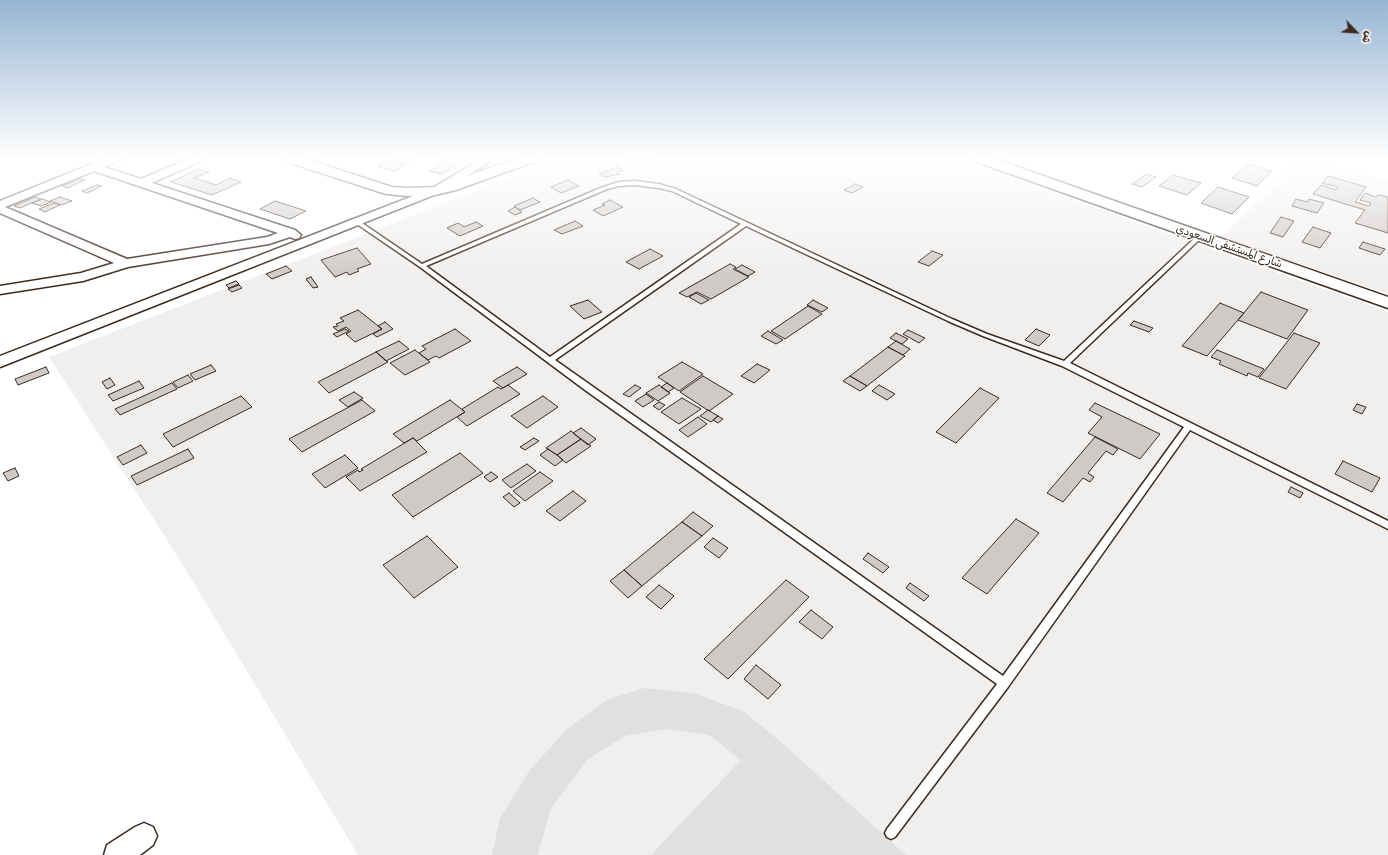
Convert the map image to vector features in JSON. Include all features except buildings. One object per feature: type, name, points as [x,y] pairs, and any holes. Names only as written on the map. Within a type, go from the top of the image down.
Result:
[{"type":"street","points":[[0,205],[18,198]]},
{"type":"street","points":[[186,198],[310,240]]},
{"type":"street","points":[[0,362],[418,198]]},
{"type":"street","name":"شارع المستشفى السعودي","points":[[1092,198],[1388,303]]},
{"type":"street","points":[[0,209],[126,264]]},
{"type":"street","points":[[0,290],[83,277],[126,264],[269,240],[290,233]]},
{"type":"street","points":[[118,855],[144,836]]},
{"type":"lane","points":[[422,266],[582,198]]},
{"type":"lane","points":[[691,198],[950,320],[985,335],[1065,364],[1388,525]]},
{"type":"lane","points":[[357,222],[422,266],[550,360],[1004,683]]},
{"type":"lane","points":[[550,360],[746,223]]},
{"type":"lane","points":[[1065,364],[1200,236]]},
{"type":"lane","points":[[891,834],[1004,683],[1189,426]]},
{"type":"shaded area","points":[[458,198],[1068,198],[1388,312],[1388,855],[358,855],[178,557],[49,357]]},
{"type":"shaded area","points":[[1262,198],[1388,198],[1388,294],[1221,237]]},
{"type":"shaded area","points":[[644,688],[693,693],[743,711],[782,743],[906,855],[651,855],[741,760],[709,735],[667,729],[625,736],[588,759],[550,810],[538,855],[492,855],[500,818],[530,770],[566,730],[606,700]]}]
